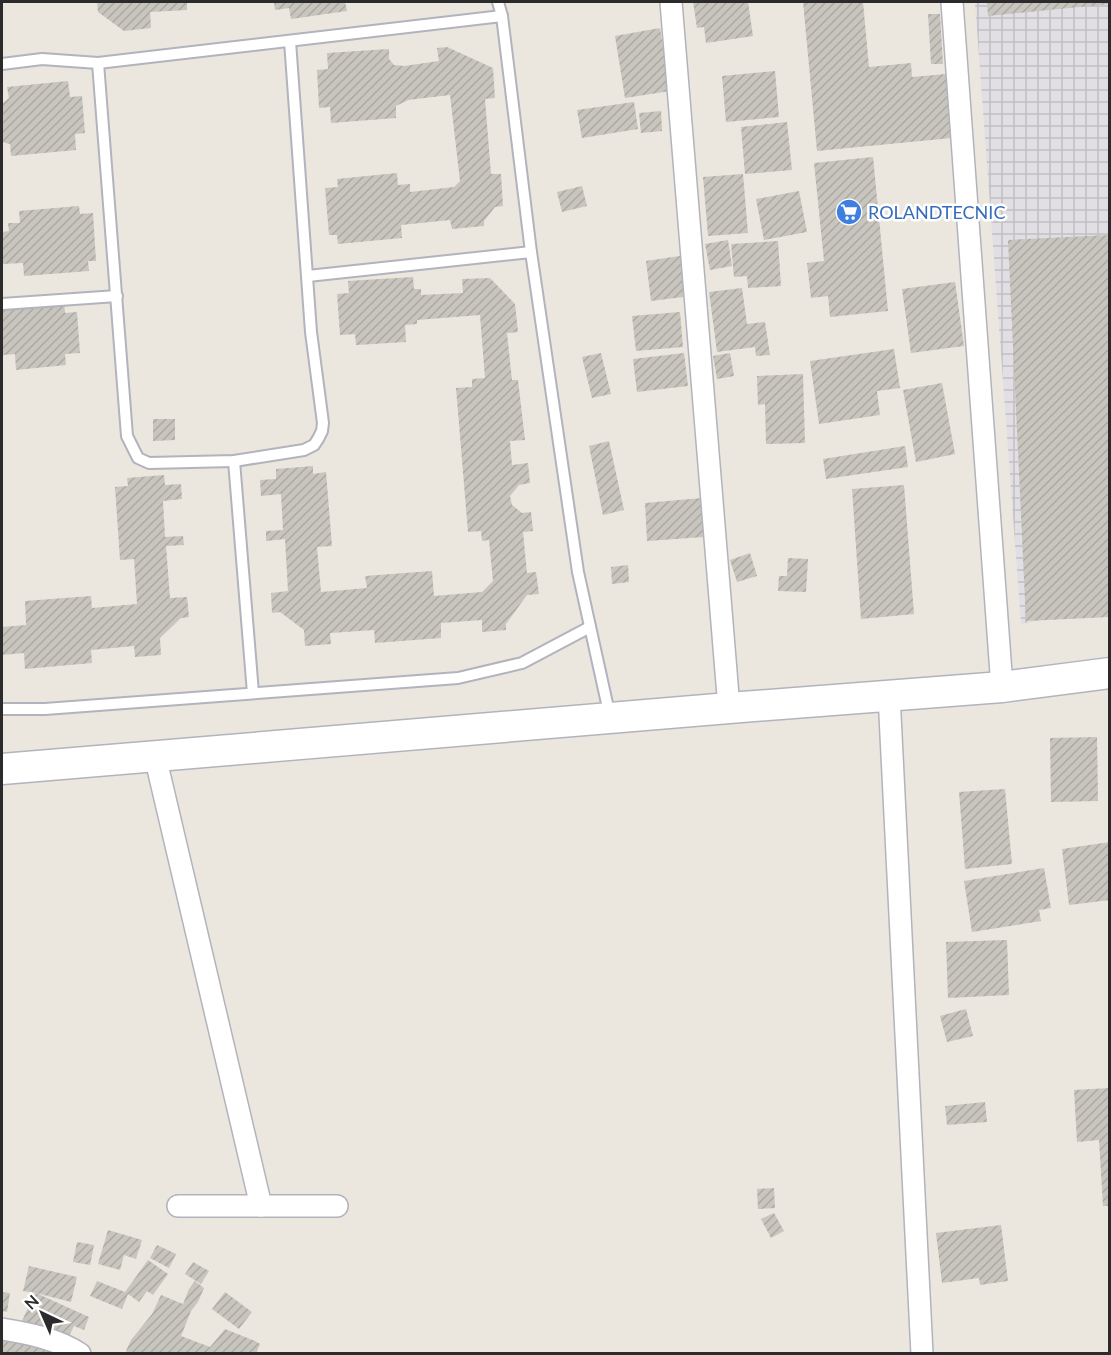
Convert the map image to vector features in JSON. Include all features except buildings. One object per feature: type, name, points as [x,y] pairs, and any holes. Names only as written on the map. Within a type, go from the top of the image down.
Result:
[{"type":"main road","points":[[2,769],[1002,687],[1110,674]]},
{"type":"street","points":[[672,2],[729,708]]},
{"type":"street","points":[[952,2],[1002,687]]},
{"type":"street","points":[[889,696],[922,1353]]},
{"type":"street","points":[[155,756],[261,1206]]},
{"type":"street","points":[[178,1206],[337,1206]]},
{"type":"street","points":[[2,1329],[70,1347],[80,1353]]},
{"type":"lane","points":[[498,2],[502,16],[531,252],[578,572],[610,718]]},
{"type":"lane","points":[[2,64],[42,59],[98,63],[502,16]]},
{"type":"lane","points":[[98,63],[127,436],[138,458],[149,463],[234,461],[304,450],[314,445],[322,431],[311,332],[290,41]]},
{"type":"lane","points":[[308,276],[531,252]]},
{"type":"lane","points":[[2,304],[117,296]]},
{"type":"lane","points":[[234,461],[253,693]]},
{"type":"lane","points":[[2,709],[45,709],[458,678],[522,663],[590,627]]},
{"type":"shaded area","points":[[975,2],[1109,2],[1109,607],[1021,624]]},
{"type":"place","name":"ROLANDTECNIC","points":[[849,212]]}]
